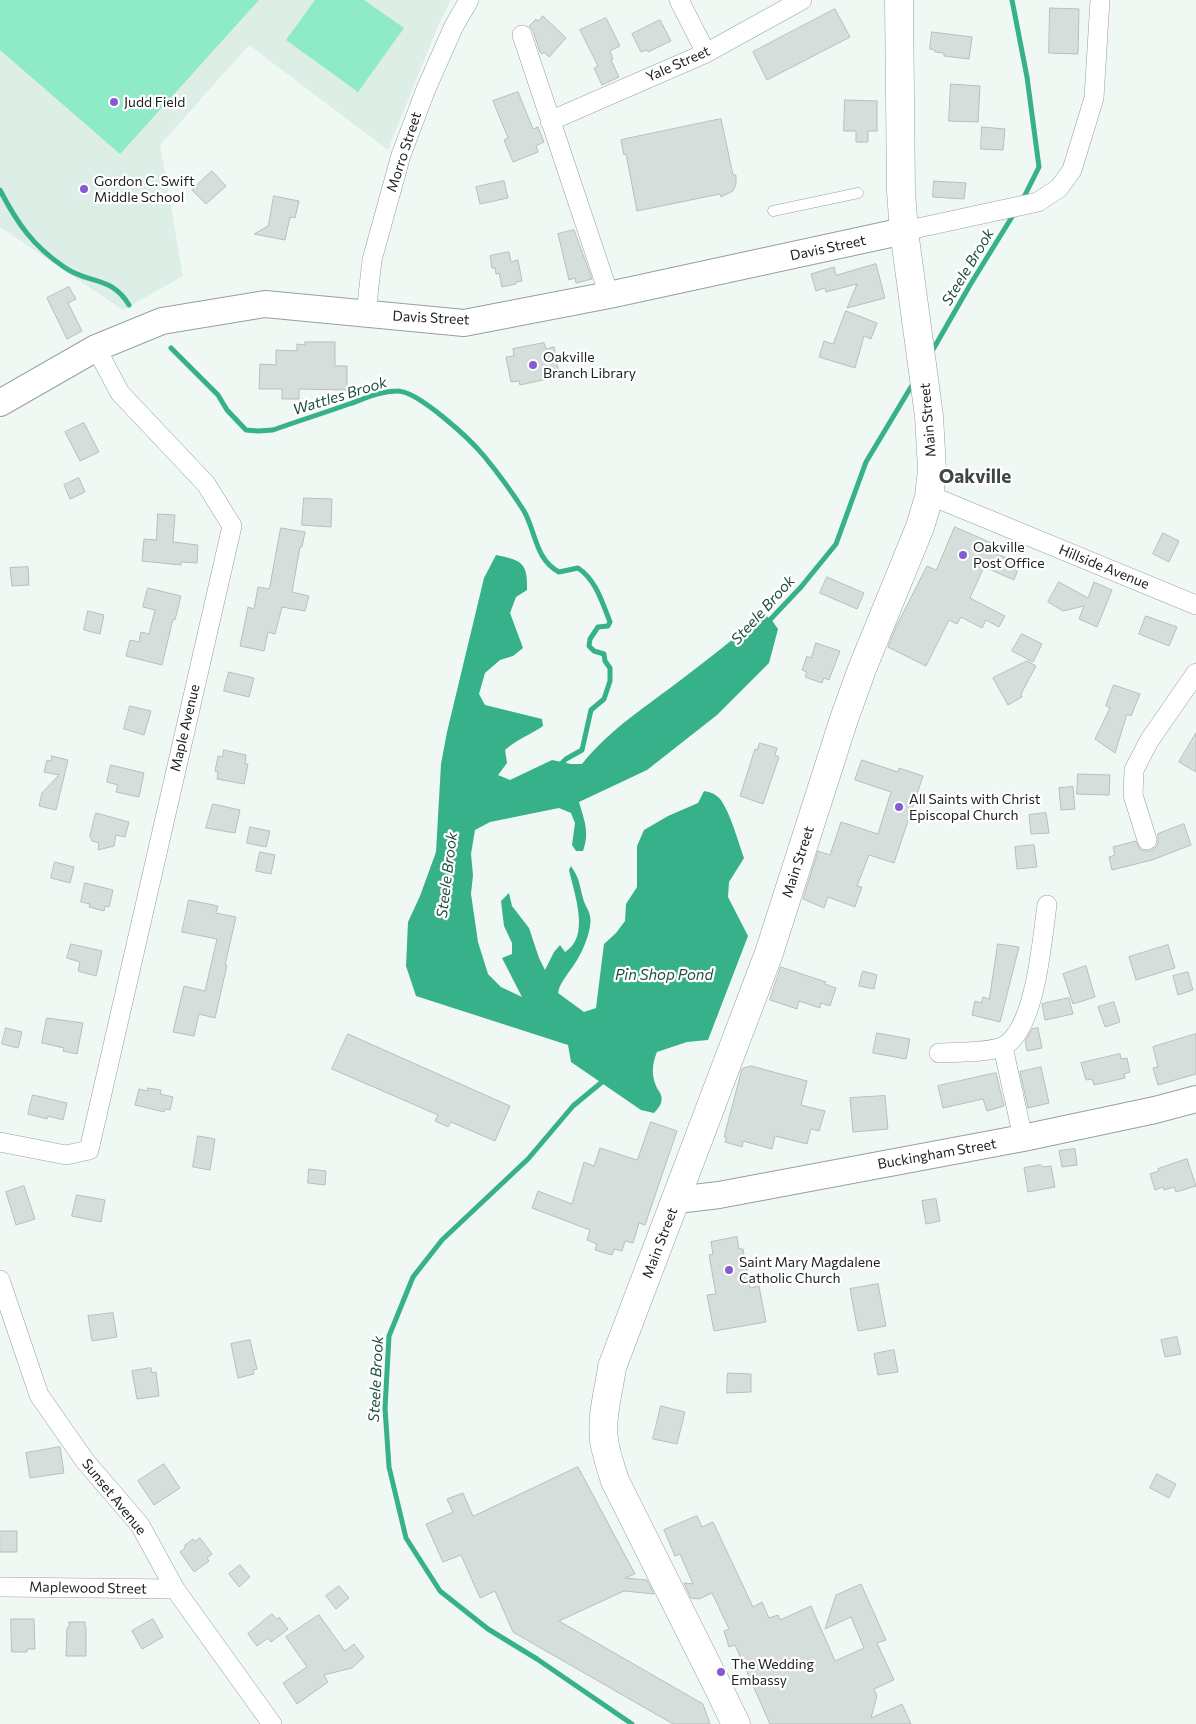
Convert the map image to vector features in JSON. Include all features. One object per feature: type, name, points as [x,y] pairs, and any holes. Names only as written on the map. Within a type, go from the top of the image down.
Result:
[{"type":"main road","name":"Main Street","points":[[736,1724],[720,1688],[615,1481],[607,1455],[604,1421],[612,1367],[677,1200],[769,953],[850,703],[920,527],[929,495],[932,460],[928,407],[904,231],[900,154],[899,0]]},
{"type":"main road","name":"Davis Street","points":[[0,403],[96,348],[162,321],[265,304],[464,322],[609,295],[904,231]]},
{"type":"main road","name":"Buckingham Street","points":[[677,1200],[719,1195],[1023,1138],[1155,1110],[1196,1099]]},
{"type":"street","name":"Morro Street","points":[[366,313],[372,260],[401,155],[426,88],[454,26],[469,0]]},
{"type":"street","points":[[679,0],[706,52]]},
{"type":"street","name":"Yale Street","points":[[550,121],[706,52],[802,0]]},
{"type":"street","points":[[904,231],[1038,202],[1059,188],[1072,170],[1094,98],[1100,0]]},
{"type":"street","points":[[522,35],[609,295]]},
{"type":"street","name":"Maple Avenue","points":[[0,1142],[66,1155],[89,1150],[232,526],[206,484],[120,393],[96,348]]},
{"type":"street","name":"Hillside Avenue","points":[[929,495],[1196,605]]},
{"type":"street","points":[[1148,840],[1133,795],[1134,770],[1149,741],[1196,673]]},
{"type":"street","points":[[939,1053],[978,1051],[1003,1046],[1016,1037],[1026,1018],[1037,976],[1048,905]]},
{"type":"street","points":[[1003,1046],[1023,1138]]},
{"type":"street","name":"Sunset Avenue","points":[[0,1280],[39,1395],[85,1461],[140,1525],[175,1589],[272,1724]]},
{"type":"street","name":"Maplewood Street","points":[[0,1587],[175,1589]]},
{"type":"lane","points":[[772,211],[858,193]]},
{"type":"shaded area","name":"Gordon C. Swift Middle School","points":[[0,0],[451,0],[438,26],[388,150],[249,45],[160,145],[183,276],[123,310],[0,227]]},
{"type":"shaded area","name":"Judd Field","points":[[0,0],[259,0],[120,154],[0,50]]},
{"type":"shaded area","points":[[315,0],[364,0],[404,28],[358,92],[286,40]]},
{"type":"water","name":"Pin Shop Pond","points":[[496,555],[517,561],[526,573],[527,590],[516,597],[510,613],[523,648],[513,656],[500,660],[485,673],[479,694],[485,705],[542,719],[543,726],[505,750],[507,763],[498,775],[510,780],[552,760],[582,764],[617,729],[763,614],[771,619],[778,629],[769,663],[717,715],[647,770],[579,802],[586,832],[583,851],[576,851],[572,845],[575,823],[571,813],[559,808],[490,822],[475,830],[471,854],[473,875],[471,894],[478,942],[488,974],[501,987],[522,997],[502,958],[512,954],[512,943],[504,926],[501,901],[509,893],[512,906],[529,928],[545,970],[554,952],[560,945],[565,952],[573,945],[577,936],[579,914],[569,870],[571,866],[574,871],[578,878],[591,921],[582,951],[563,980],[558,993],[584,1012],[596,1008],[604,944],[625,921],[626,904],[637,887],[637,846],[644,830],[668,816],[698,803],[704,791],[710,792],[722,801],[744,858],[729,882],[728,897],[748,936],[708,1040],[687,1042],[657,1052],[653,1074],[655,1084],[662,1098],[660,1105],[654,1113],[641,1110],[571,1062],[568,1045],[416,996],[406,966],[408,922],[436,852],[441,764],[447,732],[484,578]]},
{"type":"building","points":[[1050,8],[1079,9],[1078,54],[1049,53]]},
{"type":"building","points":[[835,9],[850,37],[767,80],[753,52]]},
{"type":"building","points":[[543,16],[566,38],[549,57],[544,52],[542,54],[540,52],[533,31],[529,26],[536,19],[538,21]]},
{"type":"building","points":[[606,18],[620,46],[610,51],[613,59],[611,60],[619,77],[602,85],[594,68],[598,66],[580,30]]},
{"type":"building","points":[[660,20],[671,41],[648,52],[647,50],[641,52],[632,34]]},
{"type":"building","points":[[932,32],[972,37],[969,59],[944,56],[944,53],[935,52],[935,50],[930,49]]},
{"type":"building","points":[[951,84],[980,86],[978,122],[949,121]]},
{"type":"building","points":[[518,92],[533,129],[538,127],[544,142],[536,146],[538,152],[513,162],[504,140],[508,138],[493,101]]},
{"type":"building","points":[[845,100],[877,101],[877,131],[868,131],[868,142],[856,142],[856,131],[844,131]]},
{"type":"building","points":[[721,119],[733,175],[736,175],[736,184],[733,191],[721,197],[720,194],[637,211],[626,154],[624,155],[621,140]]},
{"type":"building","points":[[982,127],[1005,129],[1003,150],[981,149]]},
{"type":"building","points":[[212,171],[226,186],[206,204],[192,190]]},
{"type":"building","points":[[504,181],[508,198],[480,204],[476,187]]},
{"type":"building","points":[[934,181],[966,183],[964,199],[933,197]]},
{"type":"building","points":[[274,196],[299,201],[295,218],[290,217],[285,240],[254,234],[268,226]]},
{"type":"building","points":[[574,230],[592,279],[576,283],[575,278],[569,280],[558,234]]},
{"type":"building","points":[[509,252],[511,262],[518,260],[522,281],[502,287],[499,273],[496,274],[495,268],[492,268],[490,256]]},
{"type":"building","points":[[876,264],[885,298],[847,308],[857,284],[826,292],[825,288],[816,291],[811,274],[834,267],[836,275]]},
{"type":"building","points":[[69,287],[76,299],[68,303],[82,331],[67,339],[47,298]]},
{"type":"building","points":[[846,311],[877,323],[871,339],[864,336],[855,368],[819,357],[824,341],[833,344]]},
{"type":"building","points":[[305,342],[335,342],[335,366],[347,366],[347,390],[299,389],[299,399],[282,399],[282,389],[259,389],[260,364],[276,365],[276,350],[297,351],[297,344],[305,345]]},
{"type":"building","name":"Oakville Branch Library","points":[[544,343],[546,349],[554,347],[559,373],[551,375],[552,378],[520,385],[519,381],[511,382],[506,357],[514,356],[513,349]]},
{"type":"building","points":[[84,423],[99,452],[80,461],[65,432]]},
{"type":"building","points":[[79,478],[85,492],[70,499],[64,485]]},
{"type":"building","points":[[304,498],[332,499],[331,527],[302,525]]},
{"type":"building","points":[[158,514],[175,515],[173,542],[198,545],[197,563],[181,562],[181,565],[142,561],[144,539],[156,540]]},
{"type":"building","points":[[955,527],[996,545],[993,552],[1020,564],[1014,580],[984,567],[970,598],[1005,616],[999,627],[986,620],[982,628],[961,617],[957,624],[949,620],[926,666],[888,647],[927,566],[936,570]]},
{"type":"building","points":[[281,528],[305,532],[302,547],[300,547],[292,592],[309,596],[305,611],[282,607],[275,634],[268,632],[264,651],[240,646],[248,607],[254,609],[258,587],[269,589]]},
{"type":"building","points":[[1163,533],[1179,541],[1169,562],[1153,554]]},
{"type":"building","points":[[28,567],[29,585],[12,586],[10,568]]},
{"type":"building","points":[[827,577],[864,593],[857,609],[820,593]]},
{"type":"building","points":[[1059,582],[1088,598],[1094,582],[1112,590],[1097,627],[1079,619],[1084,606],[1063,611],[1048,602]]},
{"type":"building","points":[[148,588],[181,596],[175,620],[173,619],[162,665],[126,656],[130,640],[139,642],[141,632],[149,634],[155,610],[143,607]]},
{"type":"building","points":[[88,611],[104,615],[100,634],[84,630]]},
{"type":"building","points":[[1146,616],[1177,627],[1169,646],[1139,634]]},
{"type":"building","points":[[1022,634],[1042,644],[1033,662],[1012,651]]},
{"type":"building","points":[[816,643],[840,651],[829,680],[824,678],[822,683],[805,677],[807,672],[802,670],[807,656],[811,658]]},
{"type":"building","points":[[1027,661],[1036,666],[1021,694],[1022,697],[1008,705],[993,678]]},
{"type":"building","points":[[229,672],[254,678],[249,697],[224,691]]},
{"type":"building","points":[[1114,685],[1140,694],[1131,716],[1127,714],[1115,753],[1095,739],[1110,708],[1106,706]]},
{"type":"building","points":[[130,706],[151,711],[144,735],[124,729]]},
{"type":"building","points":[[1196,733],[1196,772],[1179,762]]},
{"type":"building","points":[[760,743],[777,748],[775,755],[779,757],[763,804],[740,796],[755,749],[757,750]]},
{"type":"building","points":[[224,750],[246,755],[245,764],[248,764],[244,784],[217,779],[218,772],[215,771],[218,756],[222,757]]},
{"type":"building","points":[[52,756],[68,760],[56,810],[39,806],[42,793],[59,775],[44,772],[47,760],[51,761]]},
{"type":"building","points":[[862,760],[898,772],[899,768],[923,776],[894,863],[869,855],[857,886],[862,887],[855,907],[828,897],[824,908],[803,899],[818,851],[830,855],[841,822],[878,834],[891,792],[855,780]]},
{"type":"building","points":[[111,765],[144,773],[139,797],[116,792],[118,785],[107,782]]},
{"type":"building","points":[[1078,774],[1110,775],[1109,795],[1077,794]]},
{"type":"building","points":[[1073,787],[1075,809],[1061,810],[1059,788]]},
{"type":"building","points":[[213,804],[240,810],[235,833],[206,828]]},
{"type":"building","points":[[96,813],[129,822],[125,837],[116,835],[114,846],[98,850],[99,843],[92,841],[90,836]]},
{"type":"building","points":[[1046,813],[1049,833],[1031,834],[1029,815]]},
{"type":"building","points":[[1184,824],[1191,845],[1152,860],[1112,870],[1109,857],[1115,855],[1113,847],[1136,841],[1140,849],[1151,851],[1158,843],[1158,834]]},
{"type":"building","points":[[250,827],[270,831],[266,847],[247,843]]},
{"type":"building","points":[[1034,845],[1037,867],[1017,869],[1015,847]]},
{"type":"building","points":[[260,852],[275,855],[271,874],[256,871]]},
{"type":"building","points":[[55,862],[74,867],[70,883],[51,878]]},
{"type":"building","points":[[85,883],[113,890],[109,907],[105,906],[104,911],[89,907],[90,904],[81,902]]},
{"type":"building","points":[[189,900],[218,906],[216,913],[236,917],[215,1018],[199,1014],[194,1036],[173,1032],[184,986],[205,991],[217,939],[182,932]]},
{"type":"building","points":[[71,944],[102,951],[96,976],[78,971],[80,962],[67,958]]},
{"type":"building","points":[[998,944],[1019,947],[1000,1022],[972,1015],[975,1001],[981,1003],[983,997],[989,999]]},
{"type":"building","points":[[1168,945],[1175,968],[1136,980],[1129,957]]},
{"type":"building","points":[[1086,966],[1095,997],[1073,1004],[1063,974]]},
{"type":"building","points":[[781,967],[826,982],[825,984],[836,988],[830,1006],[821,1003],[820,1008],[799,1001],[797,1009],[770,1000]]},
{"type":"building","points":[[863,971],[877,975],[874,989],[859,986]]},
{"type":"building","points":[[1188,972],[1193,990],[1178,995],[1173,976]]},
{"type":"building","points":[[1069,998],[1073,1014],[1045,1020],[1042,1004]]},
{"type":"building","points":[[1114,1002],[1120,1022],[1105,1027],[1098,1007]]},
{"type":"building","points":[[47,1018],[83,1023],[77,1054],[63,1051],[64,1048],[42,1043]]},
{"type":"building","points":[[6,1028],[22,1032],[18,1048],[2,1044]]},
{"type":"building","points":[[1038,1028],[1042,1048],[1027,1051],[1025,1041],[1032,1029]]},
{"type":"building","points":[[877,1033],[910,1039],[906,1059],[873,1053]]},
{"type":"building","points":[[348,1034],[510,1106],[495,1141],[451,1122],[448,1127],[435,1121],[438,1115],[332,1069]]},
{"type":"building","points":[[1196,1034],[1196,1074],[1158,1085],[1153,1068],[1158,1067],[1153,1047]]},
{"type":"building","points":[[1120,1054],[1121,1059],[1127,1058],[1130,1072],[1124,1074],[1125,1078],[1094,1085],[1092,1079],[1086,1080],[1081,1063]]},
{"type":"building","points":[[751,1066],[807,1081],[801,1105],[825,1111],[819,1131],[811,1129],[807,1144],[775,1136],[772,1149],[743,1141],[742,1147],[725,1142],[727,1137],[724,1137],[742,1069]]},
{"type":"building","points":[[1041,1067],[1049,1103],[1028,1108],[1020,1072]]},
{"type":"building","points":[[996,1073],[1004,1106],[987,1111],[983,1099],[943,1108],[938,1086]]},
{"type":"building","points":[[148,1088],[161,1090],[160,1094],[173,1097],[170,1110],[165,1109],[164,1112],[135,1105],[139,1089],[147,1091]]},
{"type":"building","points":[[33,1095],[67,1103],[63,1120],[48,1116],[47,1119],[28,1114]]},
{"type":"building","points":[[885,1096],[888,1129],[853,1132],[850,1098]]},
{"type":"building","points":[[651,1122],[677,1131],[645,1225],[639,1223],[633,1243],[625,1241],[622,1251],[614,1249],[612,1255],[595,1250],[597,1244],[587,1240],[590,1230],[532,1208],[538,1191],[572,1204],[584,1162],[594,1166],[600,1148],[637,1160]]},
{"type":"building","points":[[198,1136],[215,1139],[210,1170],[193,1167]]},
{"type":"building","points":[[1075,1149],[1077,1165],[1062,1167],[1059,1151]]},
{"type":"building","points":[[1187,1159],[1196,1186],[1176,1192],[1174,1187],[1164,1190],[1163,1187],[1155,1190],[1150,1174],[1159,1171],[1158,1169]]},
{"type":"building","points":[[1041,1165],[1043,1167],[1051,1166],[1055,1187],[1028,1192],[1024,1168]]},
{"type":"building","points":[[309,1169],[326,1171],[325,1185],[308,1183]]},
{"type":"building","points":[[24,1186],[35,1219],[16,1225],[6,1192]]},
{"type":"building","points":[[77,1195],[105,1200],[101,1222],[72,1216]]},
{"type":"building","points":[[936,1199],[940,1221],[926,1224],[922,1201]]},
{"type":"building","name":"Saint Mary Magdalene Catholic Church","points":[[737,1237],[739,1249],[743,1249],[750,1288],[759,1286],[766,1322],[714,1331],[707,1295],[716,1294],[709,1255],[713,1254],[711,1242]]},
{"type":"building","points":[[878,1284],[886,1326],[858,1331],[850,1289]]},
{"type":"building","points":[[113,1313],[117,1337],[92,1341],[88,1316]]},
{"type":"building","points":[[1177,1337],[1181,1354],[1165,1357],[1161,1340]]},
{"type":"building","points":[[250,1340],[257,1369],[253,1370],[254,1374],[238,1378],[231,1344]]},
{"type":"building","points":[[894,1350],[898,1372],[878,1375],[874,1354]]},
{"type":"building","points":[[151,1368],[152,1373],[156,1372],[159,1396],[137,1399],[132,1371]]},
{"type":"building","points":[[728,1373],[751,1374],[751,1392],[727,1393]]},
{"type":"building","points":[[661,1406],[685,1412],[677,1444],[653,1439]]},
{"type":"building","points":[[60,1447],[64,1473],[30,1478],[26,1453]]},
{"type":"building","points":[[164,1464],[180,1488],[154,1505],[138,1481]]},
{"type":"building","points":[[578,1467],[635,1574],[625,1578],[647,1580],[654,1594],[624,1591],[559,1621],[703,1704],[710,1724],[673,1724],[513,1632],[495,1591],[480,1598],[461,1555],[443,1562],[426,1524],[453,1512],[447,1499],[463,1493],[473,1516]]},
{"type":"building","points":[[1157,1474],[1176,1484],[1169,1498],[1150,1488]]},
{"type":"building","points":[[697,1516],[702,1527],[713,1522],[753,1607],[762,1602],[769,1618],[778,1615],[780,1620],[811,1606],[835,1661],[864,1648],[851,1617],[825,1629],[836,1595],[861,1584],[886,1640],[877,1643],[894,1680],[874,1689],[877,1696],[871,1718],[902,1704],[911,1724],[770,1724],[735,1645],[729,1647],[724,1631],[729,1629],[712,1593],[699,1599],[691,1598],[684,1583],[693,1584],[680,1554],[675,1556],[664,1530]]},
{"type":"building","points":[[0,1531],[17,1531],[17,1552],[0,1552]]},
{"type":"building","points":[[200,1538],[212,1554],[207,1558],[209,1561],[194,1572],[180,1552],[193,1539],[195,1541]]},
{"type":"building","points":[[240,1565],[250,1577],[239,1587],[229,1574]]},
{"type":"building","points":[[339,1586],[349,1598],[336,1609],[326,1596]]},
{"type":"building","points":[[272,1614],[277,1620],[279,1617],[288,1629],[271,1642],[268,1638],[257,1646],[248,1634]]},
{"type":"building","points":[[319,1615],[345,1651],[354,1644],[364,1657],[352,1668],[324,1675],[328,1682],[297,1704],[283,1683],[307,1667],[286,1637]]},
{"type":"building","points":[[11,1619],[34,1619],[35,1649],[27,1649],[27,1652],[12,1652]]},
{"type":"building","points":[[153,1619],[163,1637],[142,1649],[132,1631]]},
{"type":"building","points":[[69,1622],[85,1622],[86,1656],[66,1656]]},
{"type":"waterway","name":"Steele Brook","points":[[1012,0],[1027,77],[1039,167],[1022,201]]},
{"type":"waterway","name":"Wattles Brook","points":[[0,190],[27,233],[43,251],[73,273],[115,289],[129,305]]},
{"type":"waterway","name":"Steele Brook","points":[[931,353],[1015,212]]},
{"type":"waterway","name":"Wattles Brook","points":[[171,348],[218,395],[227,410],[246,430],[273,430],[384,392],[397,391],[417,398],[430,407],[477,448],[500,476],[524,511],[545,560],[559,572],[578,568],[584,573],[598,592],[610,622],[608,626],[598,627],[590,639],[589,646],[594,651],[604,654],[605,661],[610,668],[610,681],[604,699],[591,710],[582,750],[566,759],[558,767]]},
{"type":"waterway","name":"Steele Brook","points":[[766,624],[801,587],[836,544],[866,462],[914,382]]},
{"type":"waterway","name":"Steele Brook","points":[[602,1078],[602,1082],[573,1106],[528,1159],[442,1240],[413,1277],[389,1336],[385,1408],[389,1467],[406,1538],[440,1591],[488,1629],[537,1659],[632,1724]]},
{"type":"place","name":"Judd Field","points":[[114,102]]},
{"type":"place","name":"Gordon C. Swift Middle School","points":[[84,189]]},
{"type":"place","name":"Oakville Branch Library","points":[[533,365]]},
{"type":"place","name":"Oakville Post Office","points":[[963,555]]},
{"type":"place","name":"All Saints with Christ Episcopal Church","points":[[899,807]]},
{"type":"place","name":"Saint Mary Magdalene Catholic Church","points":[[729,1270]]},
{"type":"place","name":"The Wedding Embassy","points":[[721,1672]]},
{"type":"district","name":"Oakville","points":[[975,477]]}]
